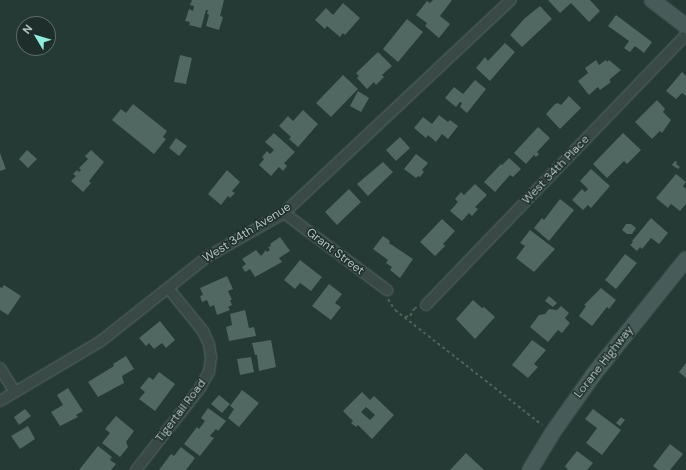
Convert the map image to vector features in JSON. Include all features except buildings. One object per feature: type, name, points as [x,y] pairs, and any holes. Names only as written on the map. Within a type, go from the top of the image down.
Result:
[{"type":"street","name":"West 34th Avenue","points":[[0,401],[101,341],[207,257],[284,213],[511,0]]},
{"type":"street","points":[[652,0],[686,26]]},
{"type":"street","name":"West 34th Place","points":[[426,305],[686,35]]},
{"type":"street","name":"Grant Street","points":[[284,213],[387,290]]},
{"type":"street","name":"Lorane Highway","points":[[530,470],[553,432],[594,374],[686,259]]},
{"type":"street","name":"Tigertail Road","points":[[136,470],[200,388],[209,372],[211,357],[209,344],[203,331],[168,288]]},
{"type":"street","points":[[0,368],[15,392]]},
{"type":"path","points":[[387,290],[387,297],[391,306],[553,432]]},
{"type":"path","points":[[404,317],[410,316],[415,308],[426,305]]}]
